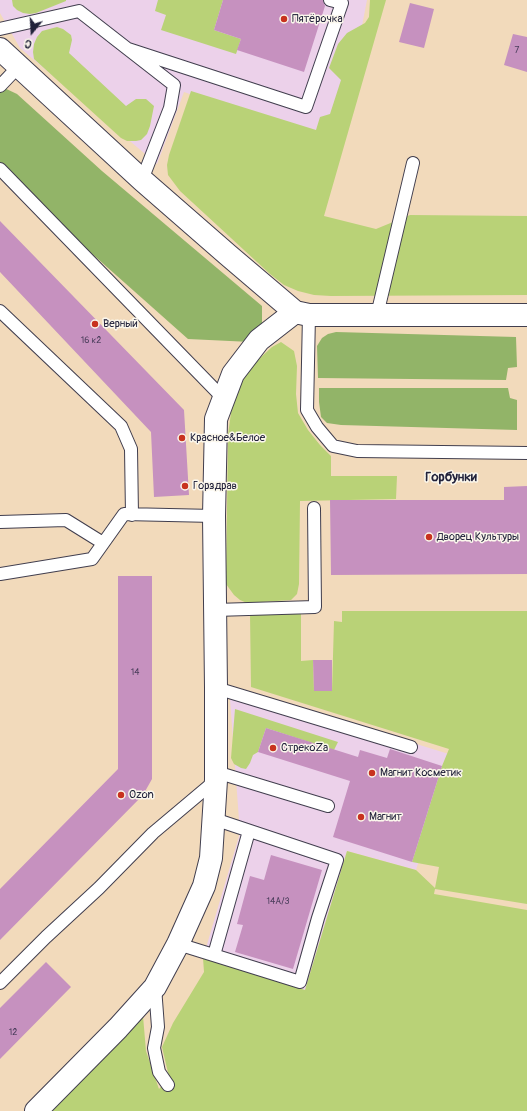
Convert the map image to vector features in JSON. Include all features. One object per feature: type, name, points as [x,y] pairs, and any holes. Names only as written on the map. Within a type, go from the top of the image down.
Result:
[{"type":"street","points":[[0,49],[142,180],[228,255],[302,313]]},
{"type":"street","points":[[36,1111],[118,1028],[155,987],[178,944],[204,886],[211,858],[216,776],[214,516],[216,419],[233,374],[259,340],[302,313],[377,315],[527,315]]},
{"type":"lane","points":[[128,49],[306,107],[342,3],[330,0]]},
{"type":"lane","points":[[0,29],[79,11],[174,84]]},
{"type":"lane","points":[[0,86],[19,66]]},
{"type":"lane","points":[[142,180],[170,108],[174,84],[180,66]]},
{"type":"lane","points":[[377,315],[413,163]]},
{"type":"lane","points":[[0,169],[223,398]]},
{"type":"lane","points":[[0,311],[121,426],[131,449],[132,515]]},
{"type":"lane","points":[[302,313],[307,410],[317,427],[333,446],[357,451],[527,453]]},
{"type":"lane","points":[[215,610],[315,607],[314,508]]},
{"type":"lane","points":[[0,574],[92,559],[124,514],[214,516]]},
{"type":"lane","points":[[0,522],[66,520],[103,543]]},
{"type":"lane","points":[[216,688],[411,747]]},
{"type":"lane","points":[[0,983],[46,937],[99,888],[153,833],[216,776],[328,806]]},
{"type":"lane","points":[[178,944],[300,982],[318,918],[337,860],[214,819]]},
{"type":"lane","points":[[214,955],[250,831]]},
{"type":"lane","points":[[155,987],[158,1027],[154,1048],[159,1072],[168,1085]]},
{"type":"shaded area","points":[[0,0],[367,0],[339,145],[184,92],[157,164],[20,48],[0,13]]},
{"type":"shaded area","points":[[229,686],[452,755],[416,870],[347,851],[305,990],[203,958],[240,833]]},
{"type":"green space","points":[[12,0],[66,1],[30,14],[17,10],[13,6]]},
{"type":"green space","points":[[158,0],[223,0],[214,30],[241,39],[236,54],[161,30],[166,15],[155,11]]},
{"type":"green space","points":[[370,0],[386,0],[324,216],[376,229],[410,215],[527,216],[527,295],[331,296],[314,295],[298,291],[284,285],[270,274],[180,191],[168,175],[167,165],[169,155],[191,91],[316,130],[320,117],[330,114],[341,80],[329,68],[338,44],[347,33],[365,23],[369,17]]},
{"type":"green space","points":[[57,27],[63,29],[71,35],[72,40],[69,53],[126,106],[136,99],[146,99],[154,106],[147,134],[141,140],[127,141],[121,138],[34,59],[34,44],[37,37],[42,31]]},
{"type":"green space","points":[[0,86],[17,94],[102,171],[262,306],[262,327],[251,342],[188,339],[0,172]]},
{"type":"green space","points":[[336,332],[516,337],[517,367],[508,368],[506,380],[318,378],[317,346],[322,338],[328,334]]},
{"type":"green space","points":[[281,342],[294,351],[297,366],[296,394],[298,413],[308,430],[331,456],[331,476],[397,476],[396,499],[300,501],[299,584],[297,594],[291,600],[247,603],[234,595],[226,584],[228,435],[232,405],[241,382],[260,358],[272,347]]},
{"type":"green space","points":[[319,388],[508,388],[510,398],[517,400],[517,430],[341,425],[327,423],[321,417]]},
{"type":"green space","points":[[342,611],[527,611],[527,904],[435,889],[434,894],[527,910],[527,1111],[49,1111],[143,1016],[146,1051],[159,1089],[169,1077],[162,1047],[173,1023],[204,972],[203,958],[305,990],[347,851],[416,870],[435,888],[439,867],[412,862],[442,766],[449,749],[251,687],[250,614],[301,614],[301,661],[313,660],[314,691],[332,691],[334,621],[342,622]]},
{"type":"green space","points":[[235,709],[338,742],[334,750],[266,728],[258,752],[253,755],[246,769],[241,768],[234,764],[231,758]]},
{"type":"building","name":"Пятёрочка","points":[[223,0],[323,0],[325,6],[304,72],[237,50],[241,39],[214,30]]},
{"type":"building","points":[[410,3],[434,9],[424,48],[399,42]]},
{"type":"building","points":[[513,34],[527,37],[527,72],[504,65]]},
{"type":"building","points":[[0,221],[184,410],[189,495],[154,497],[151,432],[0,272]]},
{"type":"building","name":"Дворец Культуры","points":[[527,486],[527,574],[331,575],[330,500],[504,500],[504,487]]},
{"type":"building","points":[[118,576],[152,576],[152,779],[143,795],[0,940],[0,889],[118,769]]},
{"type":"building","points":[[313,660],[332,660],[332,691],[314,691]]},
{"type":"building","points":[[266,728],[358,757],[360,750],[387,758],[390,749],[442,766],[412,862],[333,837],[350,781],[258,752]]},
{"type":"building","points":[[271,855],[322,870],[293,969],[235,952],[243,925],[237,924],[250,876],[264,880]]},
{"type":"building","points":[[46,962],[71,987],[0,1059],[0,1008]]},
{"type":"place","name":"Пятёрочка","points":[[284,19]]},
{"type":"place","name":"Верный","points":[[95,324]]},
{"type":"place","name":"Красное&Белое","points":[[182,438]]},
{"type":"place","name":"Горздрав","points":[[185,486]]},
{"type":"place","name":"Дворец Культуры","points":[[429,537]]},
{"type":"place","name":"СтрекоZа","points":[[273,748]]},
{"type":"place","name":"Магнит Косметик","points":[[372,773]]},
{"type":"place","name":"Ozon","points":[[121,795]]},
{"type":"place","name":"Магнит","points":[[361,817]]},
{"type":"district","name":"Горбунки","points":[[451,478]]}]
